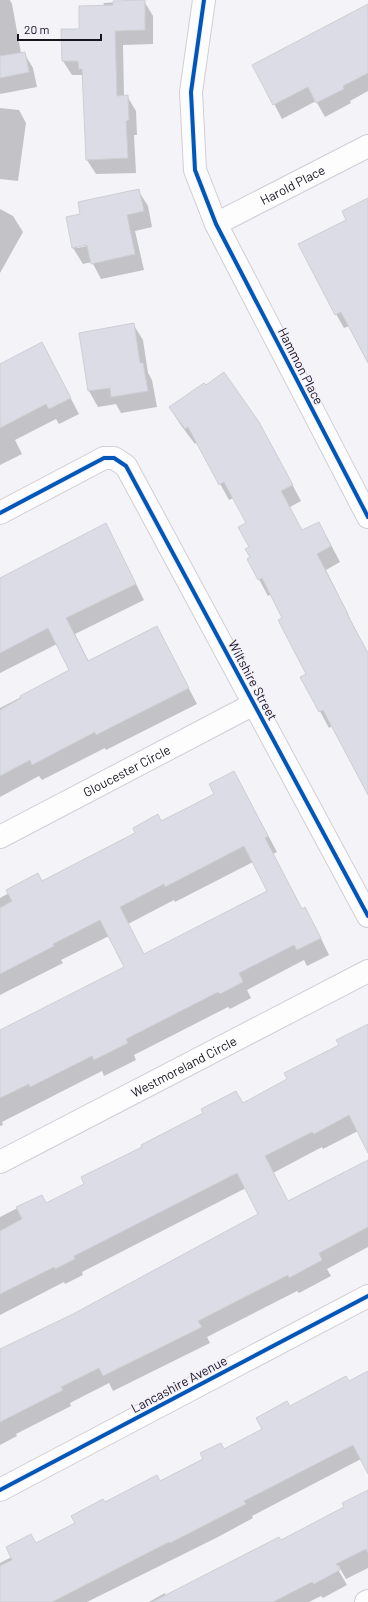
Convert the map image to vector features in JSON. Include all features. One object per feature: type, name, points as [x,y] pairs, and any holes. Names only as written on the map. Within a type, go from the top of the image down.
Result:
[{"type":"street","name":"Hammon Place","points":[[204,0],[191,92],[195,170],[216,224],[368,517]]},
{"type":"street","name":"Harold Place","points":[[216,224],[368,146]]},
{"type":"street","name":"Wiltshire Street","points":[[0,513],[104,458],[114,458],[126,466],[368,916]]},
{"type":"street","name":"Gloucester Circle","points":[[0,837],[254,704]]},
{"type":"street","name":"Westmoreland Circle","points":[[0,1162],[368,971]]},
{"type":"street","name":"Lancashire Avenue","points":[[0,1490],[368,1296]]},
{"type":"building","points":[[145,0],[145,30],[115,31],[117,96],[128,95],[129,120],[126,121],[128,158],[86,160],[82,69],[79,69],[78,61],[62,61],[61,29],[79,29],[79,6],[113,5],[113,1]]},
{"type":"building","points":[[368,4],[368,73],[343,86],[344,89],[316,103],[308,87],[273,105],[252,65]]},
{"type":"building","points":[[25,52],[29,72],[0,78],[0,56]]},
{"type":"building","points":[[139,189],[144,211],[127,215],[135,254],[91,264],[87,245],[72,248],[66,217],[80,214],[78,202]]},
{"type":"building","points":[[368,198],[368,363],[341,312],[335,315],[298,244],[346,220],[342,211]]},
{"type":"building","points":[[134,323],[140,363],[143,363],[148,391],[111,397],[110,388],[88,391],[79,333]]},
{"type":"building","points":[[42,342],[71,398],[49,409],[46,404],[0,428],[0,364]]},
{"type":"building","points":[[224,372],[259,422],[293,485],[281,491],[302,530],[319,522],[331,546],[317,554],[368,653],[368,795],[323,710],[319,712],[300,677],[306,674],[278,620],[282,618],[262,578],[258,580],[247,559],[250,557],[245,549],[249,547],[238,527],[246,523],[224,482],[219,485],[188,427],[185,429],[169,407],[204,383],[206,385]]},
{"type":"building","points":[[106,523],[136,584],[66,618],[88,661],[157,626],[189,688],[96,735],[95,732],[32,765],[30,760],[0,776],[0,710],[21,698],[20,696],[69,670],[48,628],[0,653],[0,578]]},
{"type":"building","points":[[234,771],[268,836],[265,838],[302,909],[305,907],[321,938],[297,950],[294,945],[239,973],[243,982],[220,994],[218,992],[126,1039],[128,1043],[94,1060],[92,1056],[30,1087],[29,1084],[0,1098],[0,1030],[124,967],[100,920],[53,944],[54,946],[0,974],[0,908],[12,901],[6,890],[38,873],[42,881],[135,833],[133,828],[158,814],[161,821],[214,794],[209,784]],"holes":[[[244,846],[267,891],[144,954],[120,907],[164,884],[165,887]]]},
{"type":"building","points":[[368,1024],[368,1153],[349,1115],[314,1134],[312,1132],[265,1156],[288,1201],[368,1160],[368,1227],[319,1253],[322,1260],[289,1278],[288,1275],[198,1321],[202,1327],[103,1376],[99,1368],[61,1387],[63,1390],[0,1422],[0,1349],[73,1314],[258,1214],[237,1173],[74,1256],[75,1259],[55,1269],[54,1267],[0,1294],[0,1231],[22,1219],[16,1207],[42,1195],[46,1203],[84,1184],[81,1177],[142,1147],[141,1145],[203,1113],[201,1109],[236,1091],[243,1103],[287,1079],[284,1073],[339,1045],[336,1040]]},
{"type":"building","points":[[368,1371],[368,1474],[353,1445],[244,1501],[246,1504],[52,1602],[0,1602],[0,1566],[12,1560],[6,1547],[31,1534],[36,1543],[75,1523],[71,1516],[103,1499],[105,1502],[157,1475],[160,1481],[203,1459],[200,1453],[221,1443],[224,1449],[262,1429],[256,1418],[287,1401],[290,1406],[346,1376],[349,1381]]},
{"type":"building","points":[[368,1490],[368,1553],[366,1549],[336,1564],[340,1570],[314,1584],[312,1582],[273,1602],[152,1602],[279,1537],[281,1540],[344,1507],[342,1503]]},
{"type":"cycle path","points":[[204,0],[191,92],[195,170],[216,224],[368,517]]},
{"type":"cycle path","points":[[0,513],[104,458],[114,458],[126,466],[368,916]]},
{"type":"cycle path","points":[[0,1490],[368,1296]]}]
